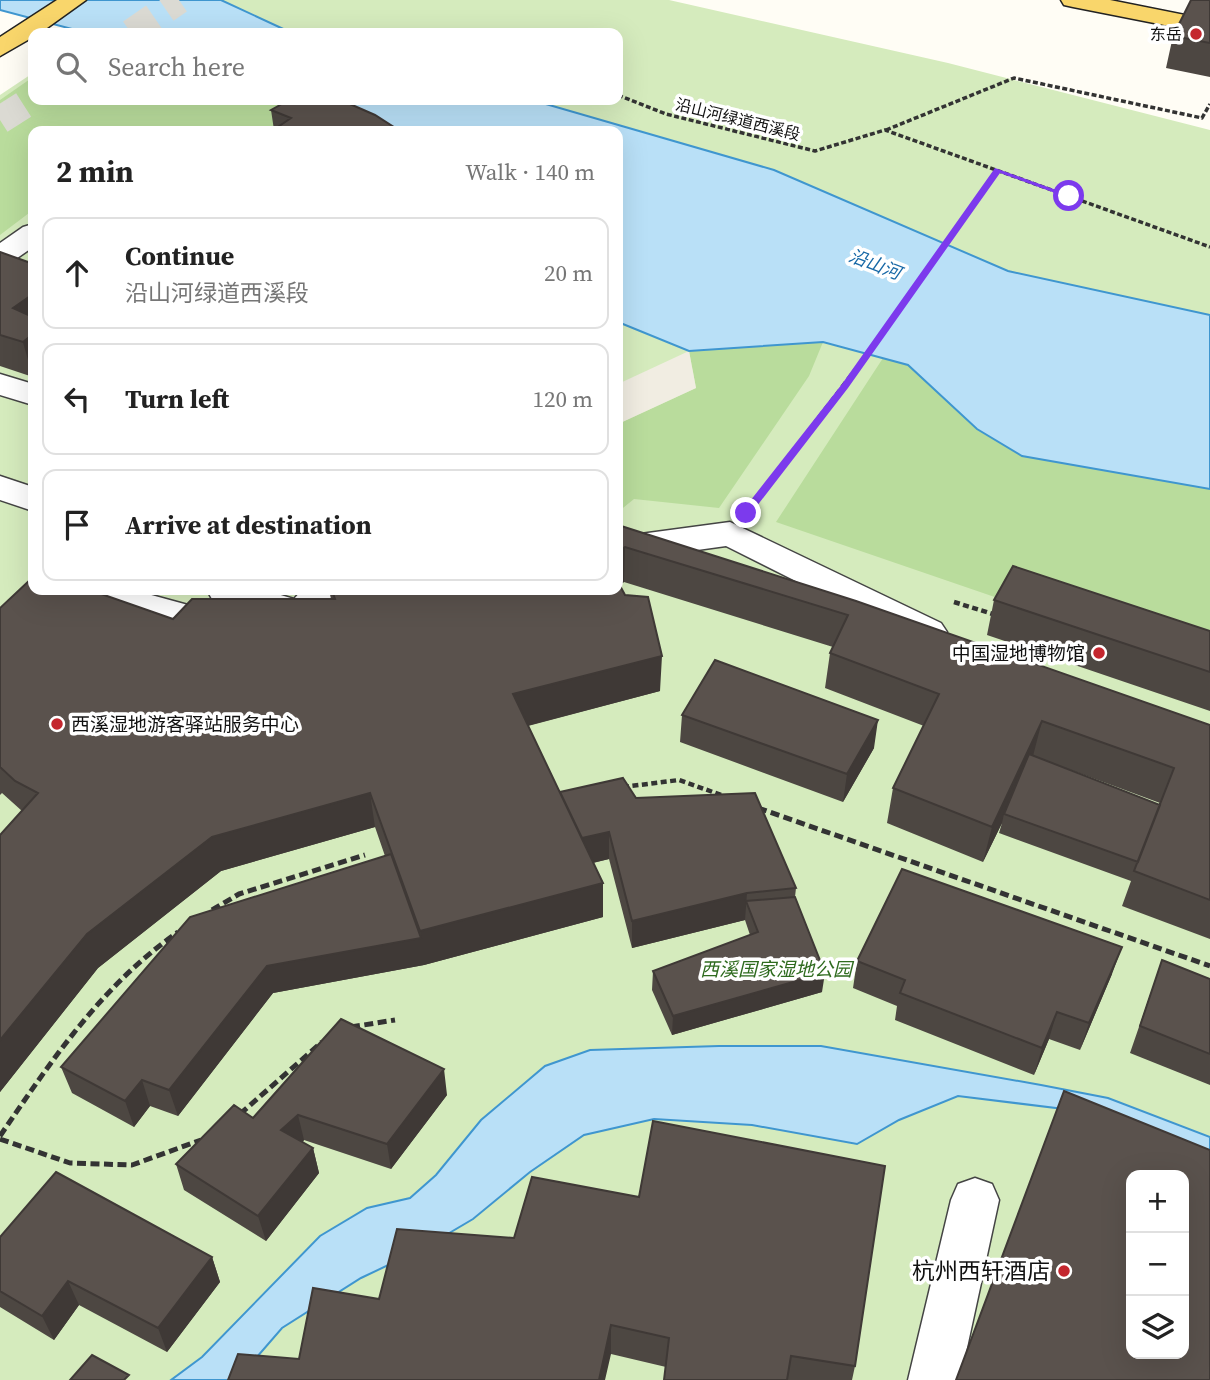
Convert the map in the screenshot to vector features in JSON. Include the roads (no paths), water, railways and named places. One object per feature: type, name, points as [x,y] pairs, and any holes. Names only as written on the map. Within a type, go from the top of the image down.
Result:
[{"type":"main road","points":[[30,28],[74,0]]},
{"type":"main road","points":[[1073,0],[1210,27]]},
{"type":"main road","points":[[0,48],[28,29]]},
{"type":"street","points":[[0,257],[28,237]]},
{"type":"street","points":[[0,384],[28,393]]},
{"type":"street","points":[[0,486],[28,498]]},
{"type":"street","points":[[623,548],[730,534],[843,592],[956,644]]},
{"type":"street","points":[[108,595],[188,618],[312,602]]},
{"type":"street","points":[[261,595],[312,602]]},
{"type":"street","points":[[934,1380],[975,1200]]},
{"type":"water","points":[[0,0],[221,0],[281,28],[68,28],[0,10]]},
{"type":"water","points":[[335,105],[549,105],[622,126],[353,126]]},
{"type":"water","name":"沿山河","points":[[623,126],[774,170],[1008,271],[1210,315],[1210,489],[1022,456],[977,429],[908,365],[823,342],[689,351],[623,324]]},
{"type":"water","points":[[821,1046],[1108,1098],[1210,1137],[1210,1169],[1072,1110],[958,1096],[899,1120],[857,1144],[752,1125],[654,1119],[584,1135],[530,1172],[473,1219],[422,1249],[361,1278],[282,1328],[237,1380],[171,1380],[202,1357],[320,1236],[367,1208],[410,1198],[436,1175],[481,1120],[545,1066],[590,1050]]},
{"type":"tunnel","points":[[138,28],[179,0]]},
{"type":"tunnel","points":[[0,120],[28,102]]},
{"type":"place","name":"东岳","points":[[1196,34]]},
{"type":"place","name":"中国湿地博物馆","points":[[1099,653]]},
{"type":"place","name":"西溪湿地游客驿站服务中心","points":[[57,724]]},
{"type":"place","name":"杭州西轩酒店","points":[[1064,1271]]},
{"type":"park label","name":"西溪国家湿地公园","points":[[776,969]]}]
